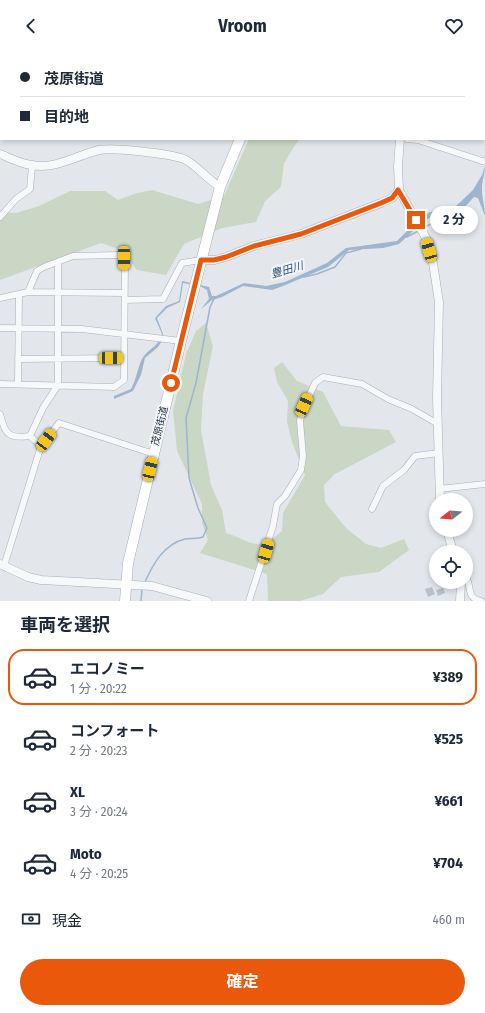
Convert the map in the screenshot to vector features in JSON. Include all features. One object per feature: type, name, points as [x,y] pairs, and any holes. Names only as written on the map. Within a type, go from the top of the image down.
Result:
[{"type":"main road","name":"茂原街道","points":[[124,601],[128,563],[201,260],[220,187],[240,140]]},
{"type":"street","points":[[400,140],[398,190],[426,238],[433,262],[439,302],[438,424],[439,493]]},
{"type":"street","points":[[418,140],[485,162]]},
{"type":"street","points":[[0,154],[32,166],[49,165],[100,150],[116,149],[185,159],[208,180],[220,187]]},
{"type":"street","points":[[0,217],[16,199],[30,189],[32,166]]},
{"type":"street","points":[[125,300],[163,299],[182,263],[201,260],[214,260],[254,246],[301,234],[381,203],[392,198],[398,190]]},
{"type":"street","points":[[0,384],[114,387],[124,380],[124,258],[119,255],[73,256],[44,266],[37,271],[28,292]]},
{"type":"street","points":[[30,436],[43,408],[58,385],[58,262]]},
{"type":"street","points":[[0,298],[28,292],[124,292]]},
{"type":"street","points":[[18,384],[19,295]]},
{"type":"street","points":[[0,328],[58,328],[181,341]]},
{"type":"street","points":[[18,359],[124,358]]},
{"type":"street","points":[[249,601],[269,540],[277,504],[285,496],[302,470],[302,412],[315,383],[323,377],[362,384],[388,399],[412,408],[438,424]]},
{"type":"street","points":[[0,414],[3,428],[8,434],[15,438],[30,436],[41,446]]},
{"type":"street","points":[[154,454],[59,423],[41,446],[2,565],[28,577],[41,580],[126,583],[152,586],[206,601]]},
{"type":"street","points":[[372,509],[383,486],[404,470],[415,456],[439,453]]},
{"type":"street","points":[[439,489],[485,484]]},
{"type":"street","points":[[460,601],[461,589]]},
{"type":"street","points":[[468,589],[472,597],[481,601]]},
{"type":"green space","points":[[249,140],[298,140],[284,163],[281,187],[265,201],[256,222],[222,228],[184,244],[166,275],[137,270],[122,250],[101,243],[0,280],[0,212],[16,213],[39,206],[70,191],[105,191],[118,200],[137,193],[152,190],[198,204],[224,196]]},
{"type":"green space","points":[[206,323],[213,346],[203,394],[201,430],[211,485],[222,510],[226,533],[255,544],[260,544],[274,538],[282,531],[283,513],[305,475],[292,442],[287,422],[288,401],[277,382],[274,368],[282,362],[297,381],[323,392],[341,426],[389,430],[396,442],[335,474],[324,485],[325,502],[346,528],[366,544],[381,548],[404,539],[409,550],[379,572],[341,577],[323,594],[300,601],[268,601],[267,574],[200,553],[208,540],[202,523],[202,504],[177,451],[173,411],[186,354],[196,331]]},
{"type":"water","points":[[485,166],[482,197],[485,216],[478,198],[474,197],[462,210],[434,215],[423,222],[399,244],[383,248],[349,250],[328,267],[283,286],[272,290],[243,286],[222,297],[212,300],[201,309],[209,299],[207,290],[200,286],[183,283],[180,302],[167,308],[157,318],[163,334],[162,341],[158,347],[145,358],[141,375],[133,391],[114,399],[114,396],[131,389],[142,359],[161,338],[162,334],[155,318],[166,306],[179,301],[182,281],[209,287],[212,296],[216,296],[244,283],[266,286],[285,282],[327,263],[346,248],[397,241],[420,218],[430,212],[455,207],[473,190],[482,175]]},
{"type":"building","points":[[425,589],[433,589],[435,594],[428,597]]},
{"type":"building","points":[[443,589],[445,593],[438,596],[436,590]]},
{"type":"waterway","name":"豊田川","points":[[423,228],[457,210]]},
{"type":"waterway","name":"豊田川","points":[[407,237],[418,231]]},
{"type":"waterway","name":"豊田川","points":[[304,277],[335,267],[346,253],[361,249]]},
{"type":"waterway","name":"豊田川","points":[[145,582],[152,568],[165,550],[171,545],[185,539],[203,537],[207,528],[198,508],[189,478],[186,418],[196,383],[210,307],[214,299]]},
{"type":"waterway","name":"豊田川","points":[[141,601],[142,589]]},
{"type":"route","points":[[171,383],[201,260],[214,260],[226,257],[254,246],[301,234],[381,203],[392,198],[398,190],[416,220]]}]
